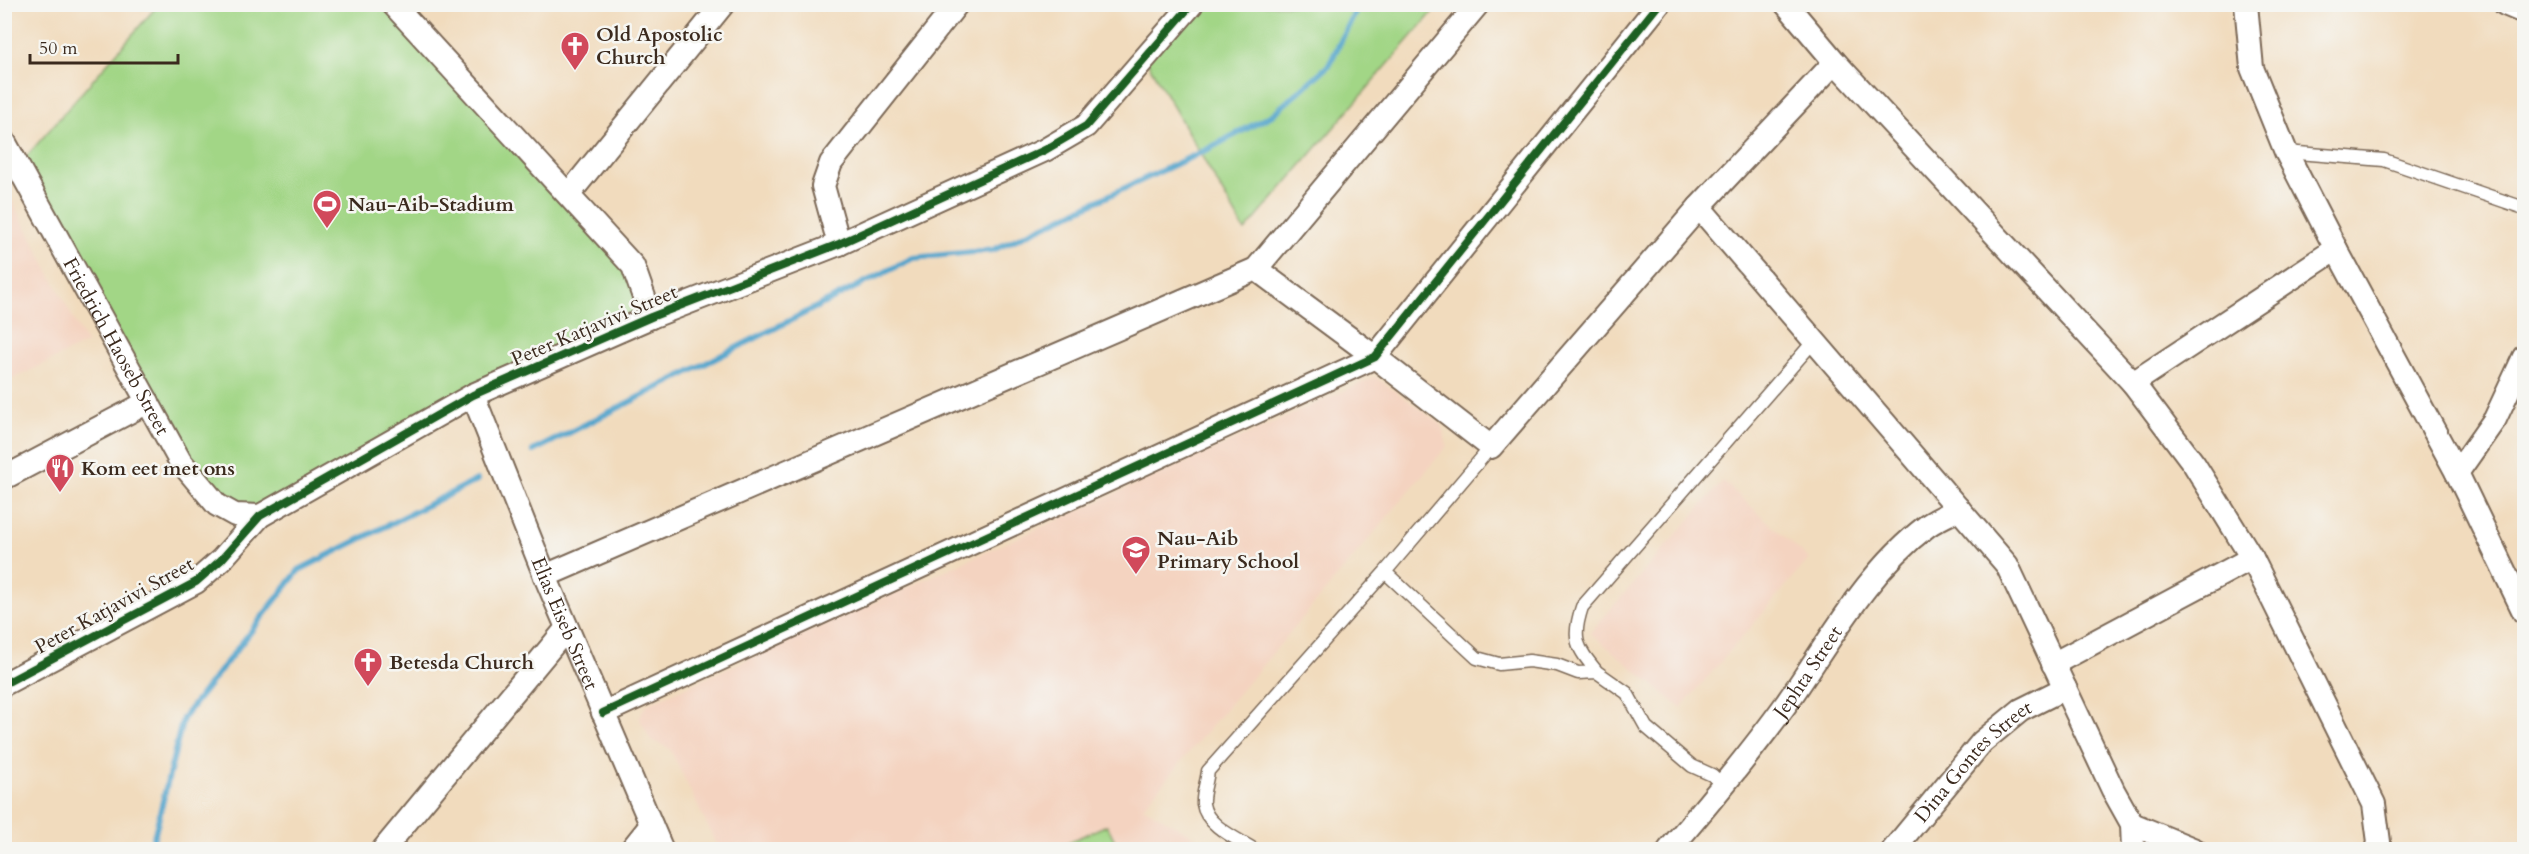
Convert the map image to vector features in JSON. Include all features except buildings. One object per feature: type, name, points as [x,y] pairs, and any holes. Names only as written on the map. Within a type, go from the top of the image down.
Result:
[{"type":"street","points":[[393,4],[633,266],[651,317]]},
{"type":"street","points":[[569,194],[723,4]]},
{"type":"street","points":[[839,244],[823,186],[831,163],[957,4]]},
{"type":"street","name":"Peter Katjavivi Street","points":[[4,684],[196,582],[221,560],[260,516],[473,395],[651,317],[839,244],[1045,150],[1086,126],[1192,4]]},
{"type":"street","points":[[545,576],[1256,269],[1478,4]]},
{"type":"street","points":[[603,713],[1375,357],[1659,4]]},
{"type":"street","points":[[1786,4],[1835,62],[2133,383],[2194,464],[2253,558],[2374,804],[2379,842],[2377,849]]},
{"type":"street","points":[[2247,4],[2253,68],[2286,152],[2457,473],[2524,612]]},
{"type":"street","points":[[2505,4],[2524,11]]},
{"type":"street","points":[[1256,269],[1491,447],[1699,207],[1835,62]]},
{"type":"street","name":"Friedrich Haoseb Street","points":[[4,141],[180,461],[217,505],[235,515],[260,516]]},
{"type":"street","points":[[1699,207],[2007,565],[2132,824],[2133,849]]},
{"type":"street","points":[[2133,383],[2336,249]]},
{"type":"street","points":[[2457,473],[2495,419],[2524,357]]},
{"type":"street","name":"Elias Eiseb Street","points":[[473,395],[545,576],[662,849]]},
{"type":"street","points":[[4,478],[148,402]]},
{"type":"street","name":"Jephta Street","points":[[1670,849],[1724,786],[1786,704],[1842,620],[1887,562],[1928,525],[1959,509]]},
{"type":"street","points":[[2053,664],[2253,558]]},
{"type":"street","points":[[383,849],[567,628]]},
{"type":"street","name":"Dina Gontes Street","points":[[1893,849],[1982,742],[2021,710],[2065,688]]},
{"type":"street","points":[[2132,824],[2195,849]]},
{"type":"street","points":[[631,849],[651,825]]},
{"type":"lane","points":[[2286,152],[2384,160],[2524,208]]},
{"type":"lane","points":[[1724,786],[1712,775],[1692,766],[1646,727],[1627,693],[1597,672],[1579,650],[1576,627],[1582,607],[1814,341]]},
{"type":"lane","points":[[1255,849],[1227,833],[1208,817],[1203,803],[1208,771],[1385,572],[1491,447]]},
{"type":"lane","points":[[1385,572],[1477,658],[1499,664],[1529,661],[1557,665],[1578,673],[1597,672]]},
{"type":"shaded area","points":[[4,185],[86,343],[5,383],[4,383]]},
{"type":"shaded area","name":"Nau-Aib Primary School","points":[[1375,377],[1441,424],[1447,446],[1143,807],[1216,849],[719,849],[670,749],[651,740],[639,718],[646,705]]},
{"type":"shaded area","points":[[1723,481],[1809,559],[1681,708],[1590,633]]},
{"type":"green space","name":"Nau-Aib-Stadium","points":[[158,5],[393,5],[633,266],[651,317],[260,516],[217,505],[18,166]]},
{"type":"green space","points":[[1192,5],[1439,5],[1245,231],[1145,58]]},
{"type":"green space","points":[[1107,825],[1119,849],[1053,849]]},
{"type":"waterway","points":[[533,451],[913,258],[993,250],[1208,149],[1272,115],[1329,65],[1359,4]]},
{"type":"waterway","points":[[151,850],[183,718],[299,570],[477,480]]},
{"type":"cycle path","points":[[4,684],[196,582],[221,560],[260,516],[473,395],[651,317],[839,244],[1045,150],[1086,126],[1192,4]]},
{"type":"cycle path","points":[[603,713],[1375,357],[1659,4]]},
{"type":"place","name":"Old Apostolic Church","points":[[575,72]]},
{"type":"place","name":"Nau-Aib-Stadium","points":[[327,230]]},
{"type":"place","name":"Kom eet met ons","points":[[60,494]]},
{"type":"place","name":"Nau-Aib Primary School","points":[[1136,576]]},
{"type":"place","name":"Betesda Church","points":[[368,688]]}]
